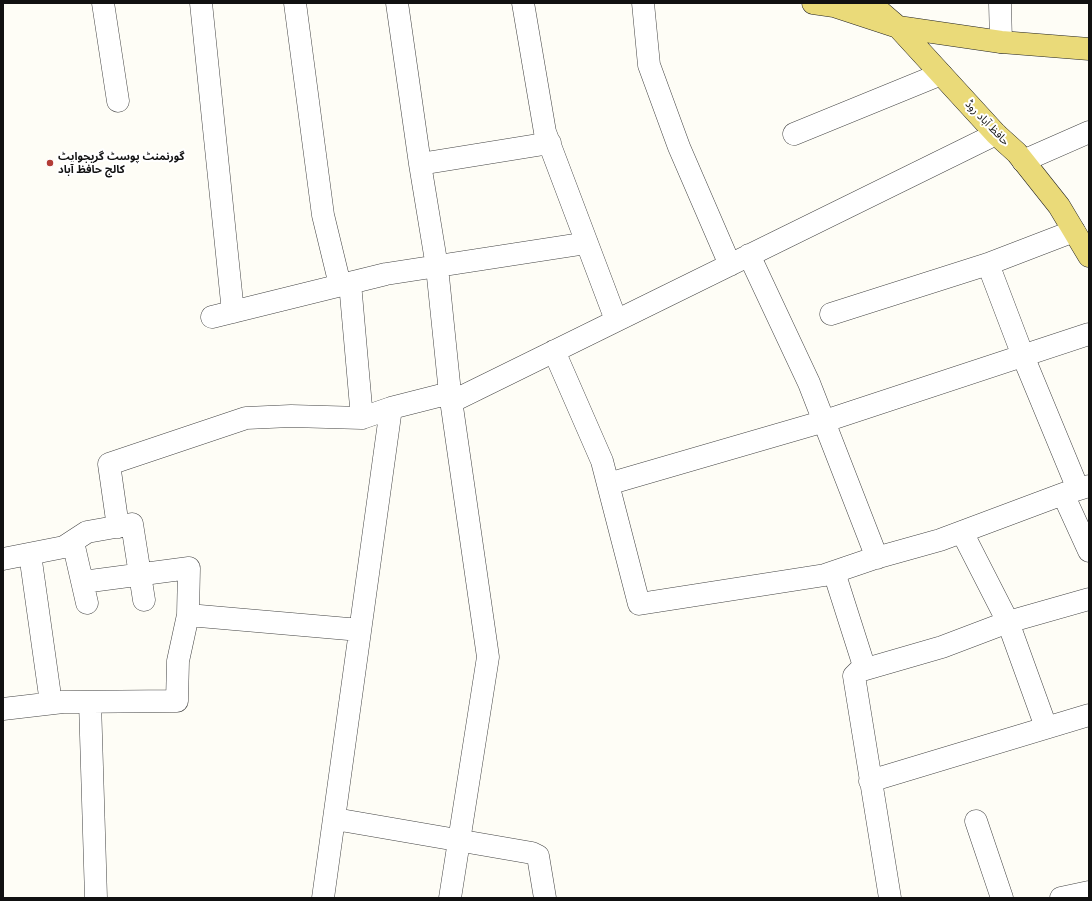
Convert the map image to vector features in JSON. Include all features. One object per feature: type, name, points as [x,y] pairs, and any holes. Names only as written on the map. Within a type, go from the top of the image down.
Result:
[{"type":"main road","points":[[813,3],[834,6],[898,27],[1001,42],[1089,49]]},
{"type":"main road","name":"حافظ آباد روڈ","points":[[870,3],[898,27],[996,134],[1023,161],[1059,206],[1089,256]]},
{"type":"street","points":[[103,3],[118,101]]},
{"type":"street","points":[[201,3],[234,312]]},
{"type":"street","points":[[295,3],[323,215],[345,284],[362,418]]},
{"type":"street","points":[[397,3],[420,164],[438,267],[450,398],[488,657],[450,898]]},
{"type":"street","points":[[523,3],[545,132],[616,320]]},
{"type":"street","points":[[643,3],[649,65],[678,147],[730,264]]},
{"type":"street","points":[[1000,3],[1001,42]]},
{"type":"street","points":[[794,134],[941,74]]},
{"type":"street","points":[[1023,161],[1089,132]]},
{"type":"street","points":[[118,527],[109,464],[246,418],[290,416],[362,418],[391,408],[450,398],[554,351],[996,134]]},
{"type":"street","points":[[420,164],[550,143]]},
{"type":"street","points":[[831,314],[988,264],[1074,231]]},
{"type":"street","points":[[212,317],[386,274],[438,267],[587,242]]},
{"type":"street","points":[[749,255],[825,421],[877,558]]},
{"type":"street","points":[[988,264],[1076,490],[1089,551]]},
{"type":"street","points":[[608,484],[825,421],[1089,334]]},
{"type":"street","points":[[554,351],[602,461],[639,604],[825,575],[940,540],[1076,490]]},
{"type":"street","points":[[323,898],[391,408]]},
{"type":"street","points":[[3,560],[64,547],[87,532],[132,524],[144,600]]},
{"type":"street","points":[[962,532],[1008,622],[1046,727]]},
{"type":"street","points":[[3,709],[51,703],[177,701],[178,661],[188,615],[189,568],[140,575],[85,593],[73,542]]},
{"type":"street","points":[[30,554],[51,703]]},
{"type":"street","points":[[834,572],[864,666],[854,676],[890,898]]},
{"type":"street","points":[[859,671],[942,646],[1008,622],[1089,599]]},
{"type":"street","points":[[188,615],[360,630]]},
{"type":"street","points":[[90,702],[96,898]]},
{"type":"street","points":[[870,781],[1089,715]]},
{"type":"street","points":[[335,819],[532,852],[538,856],[545,898]]},
{"type":"street","points":[[976,821],[1002,898]]},
{"type":"place","name":"گورنمنٹ پوسٹ گریجوایٹ کالج حافظ آباد","points":[[50,163]]}]
